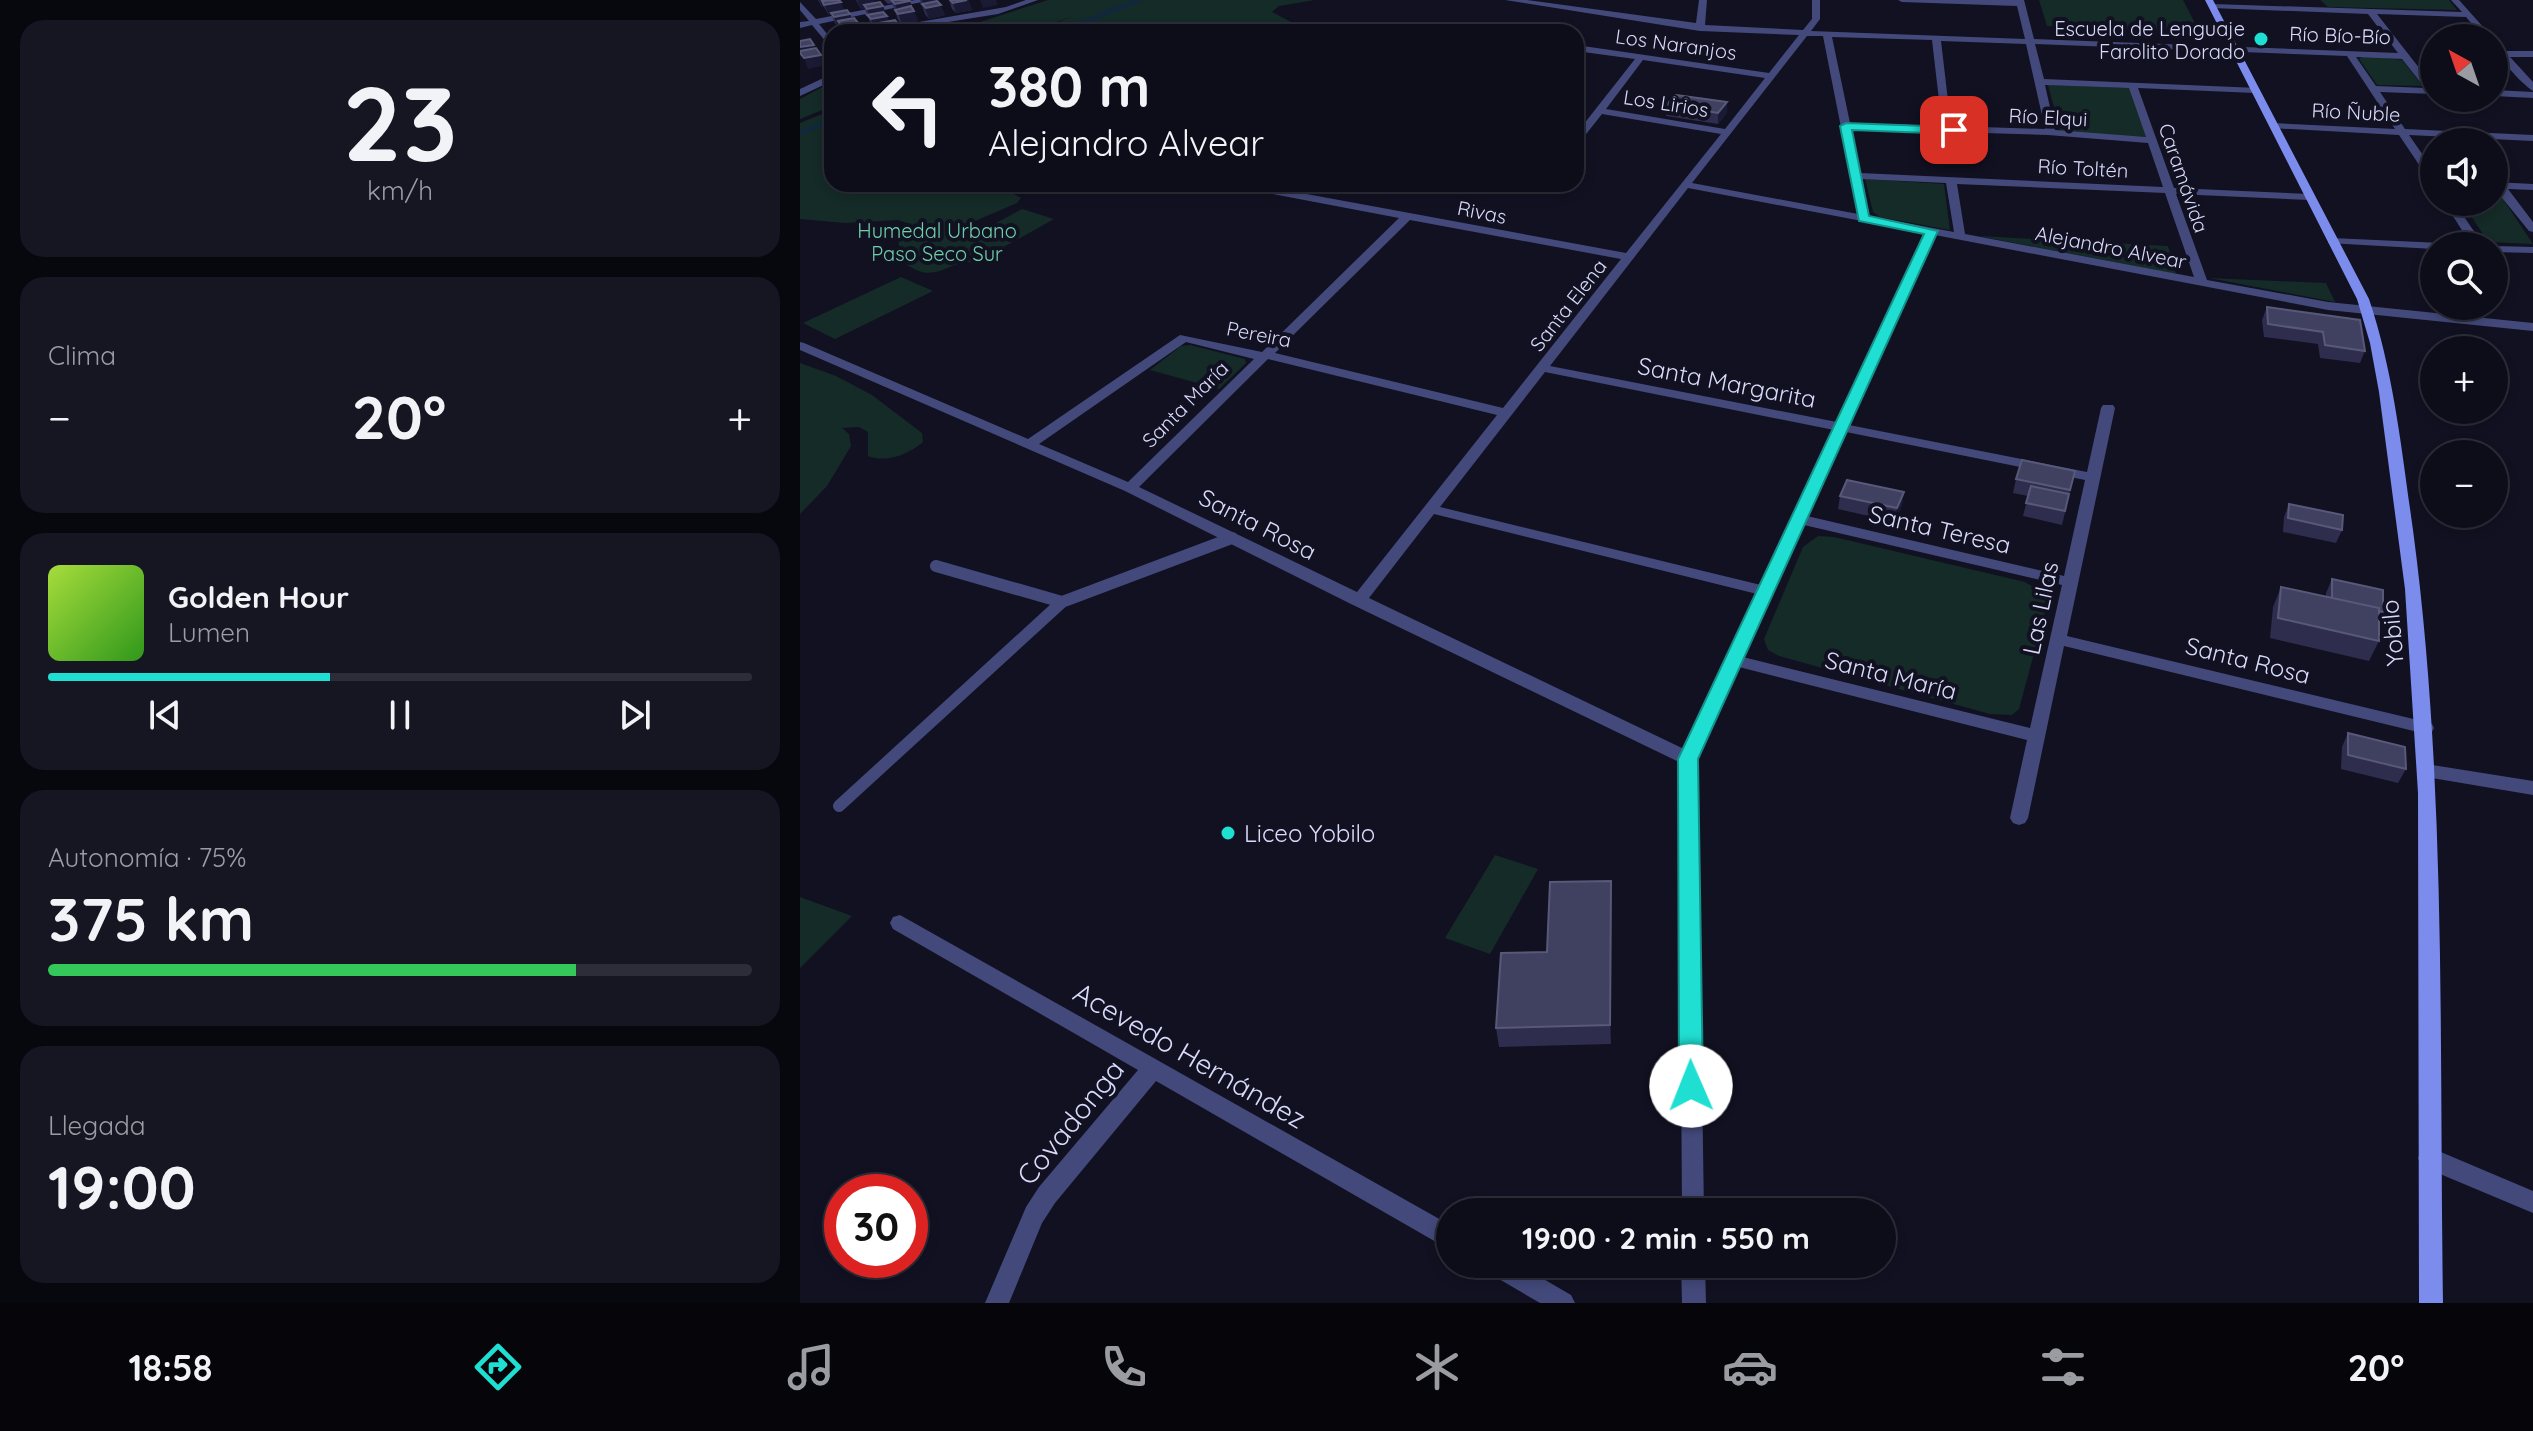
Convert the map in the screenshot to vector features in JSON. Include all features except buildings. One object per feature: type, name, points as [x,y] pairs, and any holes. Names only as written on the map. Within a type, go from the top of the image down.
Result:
[{"type":"main road","name":"Yobilo","points":[[2211,3],[2367,309],[2393,444],[2414,584],[2426,728],[2431,1303]]},
{"type":"street","points":[[800,25],[927,0]]},
{"type":"street","points":[[960,24],[1034,0]]},
{"type":"street","name":"Río Bío-Bío","points":[[1509,0],[1632,13],[1700,28],[2405,56]]},
{"type":"street","points":[[1700,28],[1703,0]]},
{"type":"street","points":[[1806,32],[1818,14],[1816,0]]},
{"type":"street","points":[[1902,0],[2020,2],[2051,128],[2048,132]]},
{"type":"street","points":[[2316,0],[2323,10]]},
{"type":"street","points":[[2455,0],[2476,24]]},
{"type":"street","points":[[803,3],[824,36]]},
{"type":"street","points":[[2211,3],[2468,15]]},
{"type":"street","points":[[922,24],[1006,9]]},
{"type":"street","points":[[2371,12],[2420,75]]},
{"type":"street","name":"Santa Elena","points":[[1358,601],[1806,32]]},
{"type":"street","points":[[1827,33],[1864,219]]},
{"type":"street","points":[[1936,37],[1947,130]]},
{"type":"street","points":[[815,46],[824,45]]},
{"type":"street","name":"Los Naranjos","points":[[1584,49],[1771,76]]},
{"type":"street","points":[[2350,54],[2420,158]]},
{"type":"street","points":[[2508,54],[2533,54]]},
{"type":"street","points":[[1584,131],[1641,57]]},
{"type":"street","points":[[2508,61],[2533,88]]},
{"type":"street","points":[[800,93],[824,81]]},
{"type":"street","points":[[2040,82],[2255,90]]},
{"type":"street","name":"Caramávida","points":[[2133,86],[2202,283]]},
{"type":"street","points":[[2374,89],[2420,91]]},
{"type":"street","points":[[2508,94],[2533,95]]},
{"type":"street","name":"Los Lirios","points":[[1600,111],[1727,132]]},
{"type":"street","name":"Río Elqui","points":[[1846,126],[2048,132],[2152,140]]},
{"type":"street","name":"Río Ñuble","points":[[2273,126],[2533,138]]},
{"type":"street","name":"Río Toltén","points":[[1855,176],[2309,197]]},
{"type":"street","points":[[1951,180],[1960,237]]},
{"type":"street","name":"Alejandro Alvear","points":[[1686,185],[2328,306],[2533,327]]},
{"type":"street","points":[[2508,186],[2533,187]]},
{"type":"street","name":"Rivas","points":[[1278,192],[1629,257]]},
{"type":"street","points":[[2508,199],[2533,229]]},
{"type":"street","name":"Santa María","points":[[1130,488],[1407,216]]},
{"type":"street","points":[[1693,1198],[1688,759],[1932,231]]},
{"type":"street","points":[[2332,241],[2420,245]]},
{"type":"street","points":[[2508,249],[2533,250]]},
{"type":"street","name":"Pereira","points":[[1032,443],[1184,338],[1506,413]]},
{"type":"street","name":"Santa Rosa","points":[[800,346],[898,391],[1032,443],[1130,488],[1688,759]]},
{"type":"street","name":"Santa Margarita","points":[[1542,368],[2093,477]]},
{"type":"street","name":"Las Lilas","points":[[2019,818],[2108,408]]},
{"type":"street","points":[[1431,509],[1765,591]]},
{"type":"street","name":"Santa Teresa","points":[[1799,519],[2070,582]]},
{"type":"street","name":"Santa Rosa","points":[[2058,639],[2426,728]]},
{"type":"street","name":"Santa María","points":[[1734,660],[2037,736]]},
{"type":"street","points":[[2426,771],[2533,788]]},
{"type":"street","name":"Acevedo Hernández","points":[[900,923],[1436,1230]]},
{"type":"street","name":"Covadonga","points":[[997,1303],[1034,1215],[1047,1195],[1153,1068]]},
{"type":"street","points":[[2429,1158],[2533,1202]]},
{"type":"street","points":[[1519,1278],[1563,1303]]},
{"type":"street","points":[[1693,1278],[1694,1303]]},
{"type":"lane","points":[[839,806],[1062,602],[1232,538]]},
{"type":"lane","points":[[936,566],[1062,602]]},
{"type":"green space","points":[[1048,0],[1315,0],[1279,6],[1272,12],[1293,24],[1053,24],[1074,16],[1051,24],[974,24]]},
{"type":"green space","points":[[2039,0],[2183,0],[2199,31],[2047,26]]},
{"type":"green space","points":[[2320,0],[2449,0],[2457,10],[2328,7]]},
{"type":"green space","points":[[2364,56],[2402,60],[2420,86],[2377,85],[2359,59]]},
{"type":"green space","points":[[2048,85],[2130,88],[2146,137],[2061,133]]},
{"type":"green space","points":[[824,86],[824,109],[800,119],[800,99]]},
{"type":"green space","name":"Humedal Urbano Paso Seco Sur","points":[[824,113],[824,192],[1010,192],[1021,198],[1017,203],[966,228],[966,233],[974,235],[1022,209],[1054,219],[975,263],[957,264],[933,273],[913,268],[901,260],[898,238],[909,230],[910,224],[898,220],[845,223],[800,219],[800,123]]},
{"type":"green space","points":[[1865,179],[1944,184],[1950,230],[1880,217],[1873,212]]},
{"type":"green space","points":[[2508,206],[2533,244],[2508,243],[2508,232],[2482,232],[2471,216],[2508,216]]},
{"type":"green space","points":[[1979,236],[2168,246],[2176,274]]},
{"type":"green space","points":[[901,277],[933,291],[835,339],[803,323]]},
{"type":"green space","points":[[2209,278],[2326,283],[2335,302]]},
{"type":"green space","points":[[1190,345],[1245,359],[1246,363],[1219,389],[1150,370],[1181,346]]},
{"type":"green space","points":[[800,363],[836,376],[872,395],[922,433],[923,442],[897,456],[875,458],[868,456],[868,432],[859,427],[842,428],[849,434],[851,446],[827,486],[800,514]]},
{"type":"green space","points":[[1818,536],[1834,537],[2025,582],[2044,593],[2048,601],[2019,709],[2012,715],[1990,714],[1779,656],[1768,650],[1764,639],[1803,547]]},
{"type":"green space","points":[[1495,855],[1538,869],[1490,954],[1445,938]]},
{"type":"green space","points":[[800,897],[852,916],[800,968]]},
{"type":"waterway","points":[[1079,24],[1139,0]]},
{"type":"waterway","points":[[800,133],[824,123]]},
{"type":"place","name":"Escuela de Lenguaje Farolito Dorado","points":[[2261,39]]},
{"type":"place","name":"Liceo Yobilo","points":[[1228,833]]},
{"type":"route","points":[[1691,1086],[1688,759],[1932,231],[1864,219],[1846,126],[1954,130]]}]
